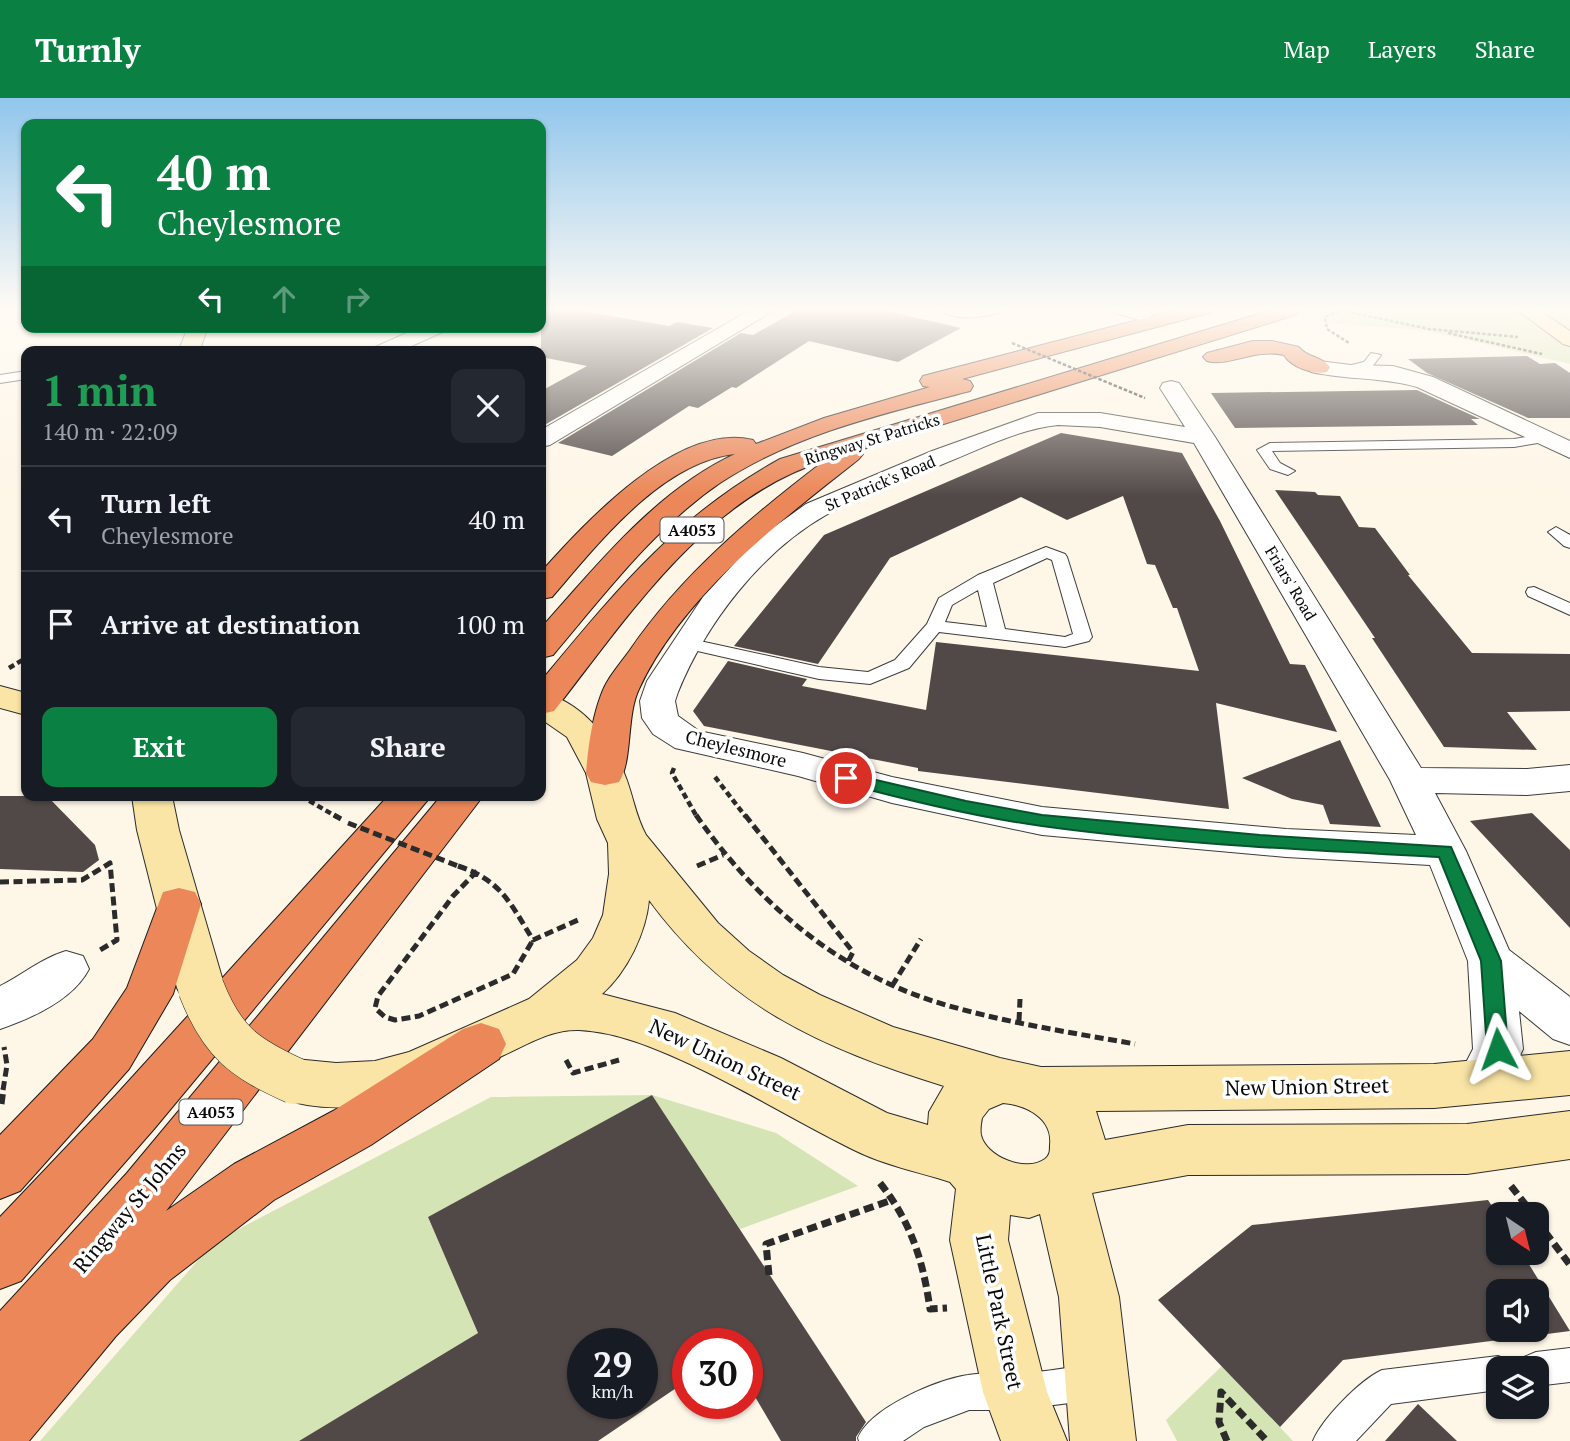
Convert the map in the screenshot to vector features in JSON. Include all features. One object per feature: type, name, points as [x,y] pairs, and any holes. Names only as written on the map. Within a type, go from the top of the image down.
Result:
[{"type":"highway","name":"A4053","points":[[916,398],[927,383],[960,372]]},
{"type":"highway","name":"Ringway St Patricks","points":[[546,642],[590,592],[669,513],[710,478],[785,440],[916,398],[1015,372]]},
{"type":"highway","name":"Ringway St Patricks","points":[[547,706],[678,542],[719,506],[789,464],[866,443],[1091,372]]},
{"type":"highway","points":[[963,411],[1034,407],[1163,372]]},
{"type":"highway","points":[[546,585],[626,501],[674,467],[708,451],[785,440]]},
{"type":"highway","points":[[605,773],[608,744],[620,692],[649,643],[698,583],[797,496],[866,443]]},
{"type":"highway","name":"A4053","points":[[0,1260],[377,841],[407,801]]},
{"type":"highway","name":"A4053","points":[[377,841],[453,801]]},
{"type":"highway","name":"Ringway St Johns","points":[[0,1357],[147,1192],[377,841]]},
{"type":"highway","points":[[0,1173],[111,1054],[149,994],[179,904]]},
{"type":"highway","points":[[0,1425],[94,1314],[149,1259],[254,1182],[352,1128],[481,1044]]},
{"type":"street","points":[[546,437],[658,372]]},
{"type":"street","points":[[1353,372],[1408,377],[1570,450]]},
{"type":"street","name":"Friars' Road","points":[[1158,393],[1203,437],[1409,780],[1445,852],[1491,961]]},
{"type":"street","name":"St Patrick's Road","points":[[657,715],[656,699],[686,643],[746,567],[786,530],[820,508],[1012,429],[1058,417],[1203,437]]},
{"type":"street","points":[[2,684],[21,700]]},
{"type":"street","points":[[546,1013],[594,973],[613,945],[625,915],[630,874],[629,843],[617,819],[605,773],[582,730],[547,706]]},
{"type":"street","name":"Cheylesmore","points":[[657,715],[673,733],[688,740],[803,765],[966,807],[1042,821],[1273,842],[1445,852]]},
{"type":"street","points":[[1409,780],[1527,782],[1570,778]]},
{"type":"street","name":"New Union Street","points":[[149,801],[212,1019],[229,1044],[259,1066],[295,1082],[336,1085],[375,1083],[417,1072],[546,1013],[578,1010],[606,1014],[658,1027],[763,1074],[874,1134],[974,1170]]},
{"type":"street","name":"New Union Street","points":[[629,843],[701,933],[769,991],[920,1059],[1022,1085],[1434,1086],[1570,1073]]},
{"type":"street","points":[[1491,961],[1570,1025]]},
{"type":"street","points":[[1483,1080],[1498,1049],[1491,961]]},
{"type":"street","points":[[1,1024],[66,969]]},
{"type":"street","points":[[1103,1441],[1089,1297],[1065,1177],[1079,1147],[1076,1128],[1064,1107],[1022,1085],[975,1088],[957,1106],[953,1124],[954,1137],[974,1170],[1007,1189],[1023,1192],[1050,1187],[1065,1177],[1188,1150],[1467,1149],[1570,1135]]},
{"type":"street","name":"Little Park Street","points":[[974,1170],[979,1240],[1025,1417]]},
{"type":"lane","points":[[0,379],[21,376]]},
{"type":"lane","points":[[1288,471],[1275,466],[1264,450],[1270,447],[1514,443],[1545,438]]},
{"type":"lane","points":[[1556,532],[1570,543]]},
{"type":"lane","points":[[686,643],[819,673],[870,678],[902,664],[935,626],[946,602],[984,579],[1046,552],[1059,557],[1083,636],[1065,642],[935,626]]},
{"type":"lane","points":[[984,579],[997,634]]},
{"type":"lane","points":[[1534,592],[1570,610]]},
{"type":"lane","points":[[1549,1367],[1570,1365]]},
{"type":"lane","points":[[1331,1441],[1381,1388],[1486,1375]]},
{"type":"lane","points":[[876,1438],[911,1414],[941,1400],[970,1392],[1025,1417],[1098,1382]]},
{"type":"path","points":[[1096,372],[1158,393]]},
{"type":"path","points":[[2,684],[21,663]]},
{"type":"path","points":[[675,763],[672,774],[688,806],[723,855],[775,909],[812,941],[892,986],[934,1002],[1138,1044]]},
{"type":"path","points":[[708,768],[853,951],[848,962]]},
{"type":"path","points":[[309,801],[377,841],[477,871],[499,886],[524,927]]},
{"type":"path","points":[[0,882],[82,880],[110,863],[117,940],[66,969]]},
{"type":"path","points":[[477,871],[453,896],[378,996],[375,1008],[381,1016],[390,1020],[419,1016],[513,974],[533,940]]},
{"type":"path","points":[[892,986],[921,939]]},
{"type":"path","points":[[1019,1021],[1020,999]]},
{"type":"path","points":[[0,1108],[7,1065],[1,1024]]},
{"type":"path","points":[[877,1179],[895,1199],[908,1220],[922,1256],[930,1309],[957,1308]]},
{"type":"path","points":[[769,1275],[766,1244],[895,1199]]},
{"type":"path","points":[[1549,1237],[1570,1265]]},
{"type":"path","points":[[1227,1441],[1219,1422],[1221,1392],[1267,1441]]},
{"type":"green space","points":[[652,1095],[776,1133],[858,1186],[740,1229],[652,1096],[428,1217],[478,1333],[299,1441],[40,1441],[214,1242],[491,1097]]},
{"type":"green space","points":[[1222,1366],[1293,1441],[1177,1441],[1166,1420]]},
{"type":"building","points":[[577,372],[637,372],[546,424],[546,388]]},
{"type":"building","points":[[677,372],[761,372],[698,408],[689,406],[612,456],[558,443]]},
{"type":"building","points":[[1425,372],[1568,372],[1570,418],[1528,418]]},
{"type":"building","points":[[1417,390],[1480,419],[1471,419],[1478,425],[1235,428],[1211,393]]},
{"type":"building","points":[[1061,433],[1182,453],[1220,521],[1290,664],[1305,665],[1337,732],[1216,703],[1229,809],[918,771],[918,768],[704,726],[693,711],[728,661],[807,679],[802,686],[926,710],[936,642],[1199,671],[1177,608],[1173,608],[1155,565],[1147,564],[1123,496],[1067,520],[1021,497],[890,558],[818,664],[734,646],[824,535]]},
{"type":"building","points":[[1275,490],[1340,496],[1359,527],[1375,528],[1408,575],[1472,653],[1570,654],[1570,711],[1507,712],[1537,750],[1444,747],[1372,638],[1375,638]]},
{"type":"building","points":[[1340,740],[1381,827],[1330,824],[1323,805],[1292,799],[1242,778]]},
{"type":"building","points":[[0,796],[21,796],[21,801],[52,801],[95,845],[99,860],[83,872],[0,869]]},
{"type":"building","points":[[1532,813],[1570,850],[1570,928],[1470,821]]},
{"type":"building","points":[[652,1095],[866,1422],[856,1441],[781,1441],[763,1410],[763,1328],[672,1328],[672,1391],[658,1400],[658,1328],[567,1328],[567,1419],[630,1419],[598,1441],[299,1441],[478,1333],[428,1217]]},
{"type":"building","points":[[1488,1200],[1486,1265],[1529,1265],[1538,1279],[1486,1279],[1486,1342],[1343,1360],[1280,1427],[1158,1300],[1252,1225]]},
{"type":"building","points":[[1549,1297],[1570,1331],[1549,1334]]},
{"type":"building","points":[[1418,1404],[1457,1441],[1385,1441]]},
{"type":"route","points":[[846,778],[966,807],[1042,821],[1260,841],[1445,852],[1491,961],[1498,1049]]}]
